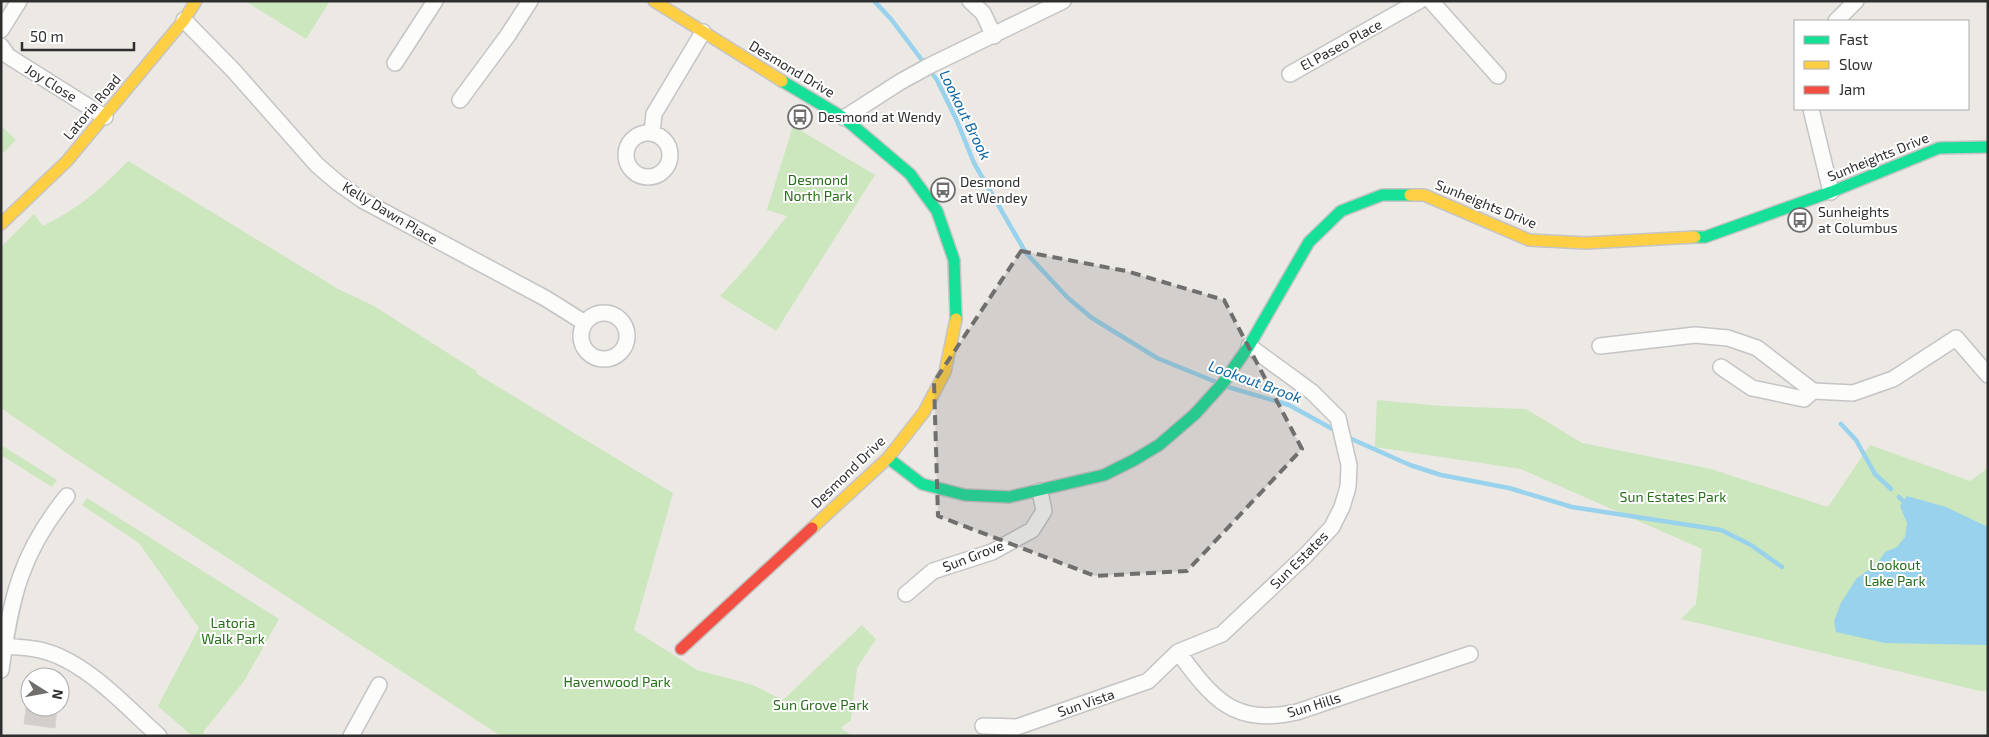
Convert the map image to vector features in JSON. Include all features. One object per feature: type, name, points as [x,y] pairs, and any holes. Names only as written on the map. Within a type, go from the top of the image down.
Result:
[{"type":"street","points":[[1,30],[19,1]]},
{"type":"street","name":"Latoria Road","points":[[1,224],[67,161],[184,20],[196,1]]},
{"type":"street","points":[[395,62],[435,1]]},
{"type":"street","points":[[460,100],[508,36],[530,1]]},
{"type":"street","name":"Desmond Drive","points":[[654,1],[844,118],[910,174],[937,211],[954,260],[957,316],[945,372],[924,412],[888,458],[681,649]]},
{"type":"street","points":[[970,1],[983,13],[994,36]]},
{"type":"street","points":[[844,118],[907,78],[1062,1]]},
{"type":"street","name":"El Paseo Place","points":[[1290,74],[1419,1]]},
{"type":"street","points":[[1431,1],[1498,76]]},
{"type":"street","points":[[1837,20],[1856,1]]},
{"type":"street","name":"Kelly Dawn Place","points":[[184,20],[233,70],[317,164],[338,183],[362,200],[545,298],[585,323]]},
{"type":"street","points":[[652,132],[654,114],[703,32]]},
{"type":"street","name":"Joy Close","points":[[1,46],[8,56],[105,117]]},
{"type":"street","points":[[1811,110],[1831,192]]},
{"type":"street","name":"Sunheights Drive","points":[[888,458],[922,484],[965,495],[1009,498],[1104,475],[1159,445],[1195,414],[1223,383],[1249,346],[1309,242],[1342,211],[1382,195],[1424,195],[1529,240],[1586,243],[1705,237],[1831,192],[1939,148],[1988,147]]},
{"type":"street","points":[[1600,346],[1695,335],[1728,338],[1757,348],[1814,391],[1853,393],[1893,379],[1956,338],[1988,375]]},
{"type":"street","name":"Sun Estates","points":[[1178,652],[1222,634],[1306,555],[1332,527],[1348,487],[1349,465],[1338,418],[1312,392],[1249,346]]},
{"type":"street","points":[[1721,367],[1752,388],[1804,398],[1814,391]]},
{"type":"street","name":"Sun Grove","points":[[906,594],[933,571],[992,552],[1032,530],[1044,511],[1040,491]]},
{"type":"street","points":[[1,670],[3,646],[11,602],[26,560],[44,526],[67,496]]},
{"type":"street","points":[[3,646],[40,650],[64,659],[88,673],[159,736]]},
{"type":"street","name":"Sun Hills","points":[[1178,652],[1205,689],[1224,704],[1248,714],[1266,716],[1280,716],[1297,712],[1470,654]]},
{"type":"street","name":"Sun Vista","points":[[983,726],[1017,727],[1148,681],[1178,652]]},
{"type":"street","points":[[351,736],[379,685]]},
{"type":"highlighted area","points":[[1021,251],[1126,271],[1224,300],[1302,449],[1187,571],[1095,576],[938,516],[934,382]]},
{"type":"green space","points":[[245,1],[330,1],[306,39]]},
{"type":"green space","points":[[1,126],[16,140],[1,155]]},
{"type":"green space","name":"Desmond North Park","points":[[793,126],[875,175],[776,331],[720,296],[747,267],[787,216],[767,210]]},
{"type":"green space","points":[[128,161],[338,289],[374,306],[476,371],[477,374],[673,493],[634,630],[697,670],[753,685],[783,700],[862,625],[876,639],[857,668],[851,720],[841,728],[852,736],[501,736],[71,456],[1,408],[1,247],[34,214],[43,226],[56,219],[88,198]]},
{"type":"green space","name":"Lookout Lake Park","points":[[1377,400],[1441,406],[1526,409],[1582,443],[1711,469],[1828,507],[1870,445],[1970,481],[1988,468],[1988,691],[1980,691],[1681,619],[1696,604],[1702,549],[1521,469],[1375,447]]},
{"type":"green space","points":[[1,445],[57,480],[52,487],[1,455]]},
{"type":"green space","name":"Latoria Walk Park","points":[[87,498],[279,619],[244,681],[203,732],[206,736],[192,736],[158,706],[199,628],[139,543],[82,505]]},
{"type":"water","points":[[1907,496],[1946,507],[1988,527],[1988,645],[1885,643],[1836,632],[1834,621],[1841,603],[1856,579],[1877,564],[1885,552],[1897,547],[1905,537],[1907,523],[1900,506]]},
{"type":"building","points":[[25,717],[56,717],[55,728],[24,724]]},
{"type":"waterway","name":"Lookout Brook","points":[[874,1],[891,19],[937,80],[957,121],[974,163],[1026,253],[1068,298],[1092,318],[1157,358],[1216,382]]},
{"type":"waterway","name":"Lookout Brook","points":[[1228,387],[1289,405],[1338,432]]},
{"type":"waterway","points":[[1841,424],[1856,440],[1875,474],[1891,489]]},
{"type":"waterway","name":"Lookout Brook","points":[[1347,437],[1410,465],[1441,475],[1509,488],[1572,507],[1721,530],[1751,545],[1782,567]]},
{"type":"waterway","points":[[1899,497],[1903,501]]},
{"type":"traffic: fast","points":[[782,81],[844,118],[910,174],[937,211],[954,260],[956,319]]},
{"type":"traffic: fast","points":[[1695,237],[1705,237],[1831,192],[1939,148],[1988,147]]},
{"type":"traffic: fast","points":[[888,458],[922,484],[965,495],[1009,497],[1104,475],[1134,460],[1159,445],[1195,414],[1223,383],[1249,346],[1309,242],[1341,211],[1382,195],[1410,195]]},
{"type":"traffic: slow","points":[[1,224],[67,161],[184,20],[196,1]]},
{"type":"traffic: slow","points":[[654,1],[782,81]]},
{"type":"traffic: slow","points":[[1410,195],[1424,195],[1529,240],[1586,243],[1695,237]]},
{"type":"traffic: slow","points":[[812,528],[888,458],[924,412],[945,372],[956,319]]},
{"type":"traffic: jam","points":[[681,649],[812,528]]},
{"type":"place","name":"Desmond at Wendy","points":[[800,117]]},
{"type":"place","name":"Desmond at Wendey","points":[[943,190]]},
{"type":"place","name":"Sunheights at Columbus","points":[[1800,220]]},
{"type":"park label","name":"Sun Estates Park","points":[[1673,497]]},
{"type":"park label","name":"Havenwood Park","points":[[617,682]]},
{"type":"park label","name":"Sun Grove Park","points":[[821,705]]}]
